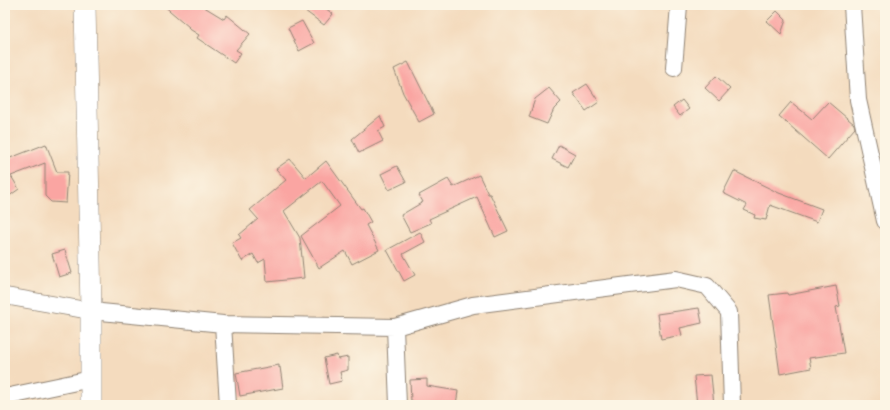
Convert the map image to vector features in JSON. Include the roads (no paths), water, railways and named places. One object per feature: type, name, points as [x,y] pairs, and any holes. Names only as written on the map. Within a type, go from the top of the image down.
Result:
[{"type":"street","points":[[85,5],[91,311],[91,405]]},
{"type":"street","points":[[674,68],[679,5]]},
{"type":"street","points":[[852,5],[858,100],[885,221]]},
{"type":"street","points":[[5,296],[91,311],[223,324],[395,327],[473,305],[676,279],[707,286],[729,312],[732,405]]},
{"type":"street","points":[[223,324],[228,405]]},
{"type":"street","points":[[395,327],[398,405]]},
{"type":"street","points":[[5,397],[91,379]]}]
